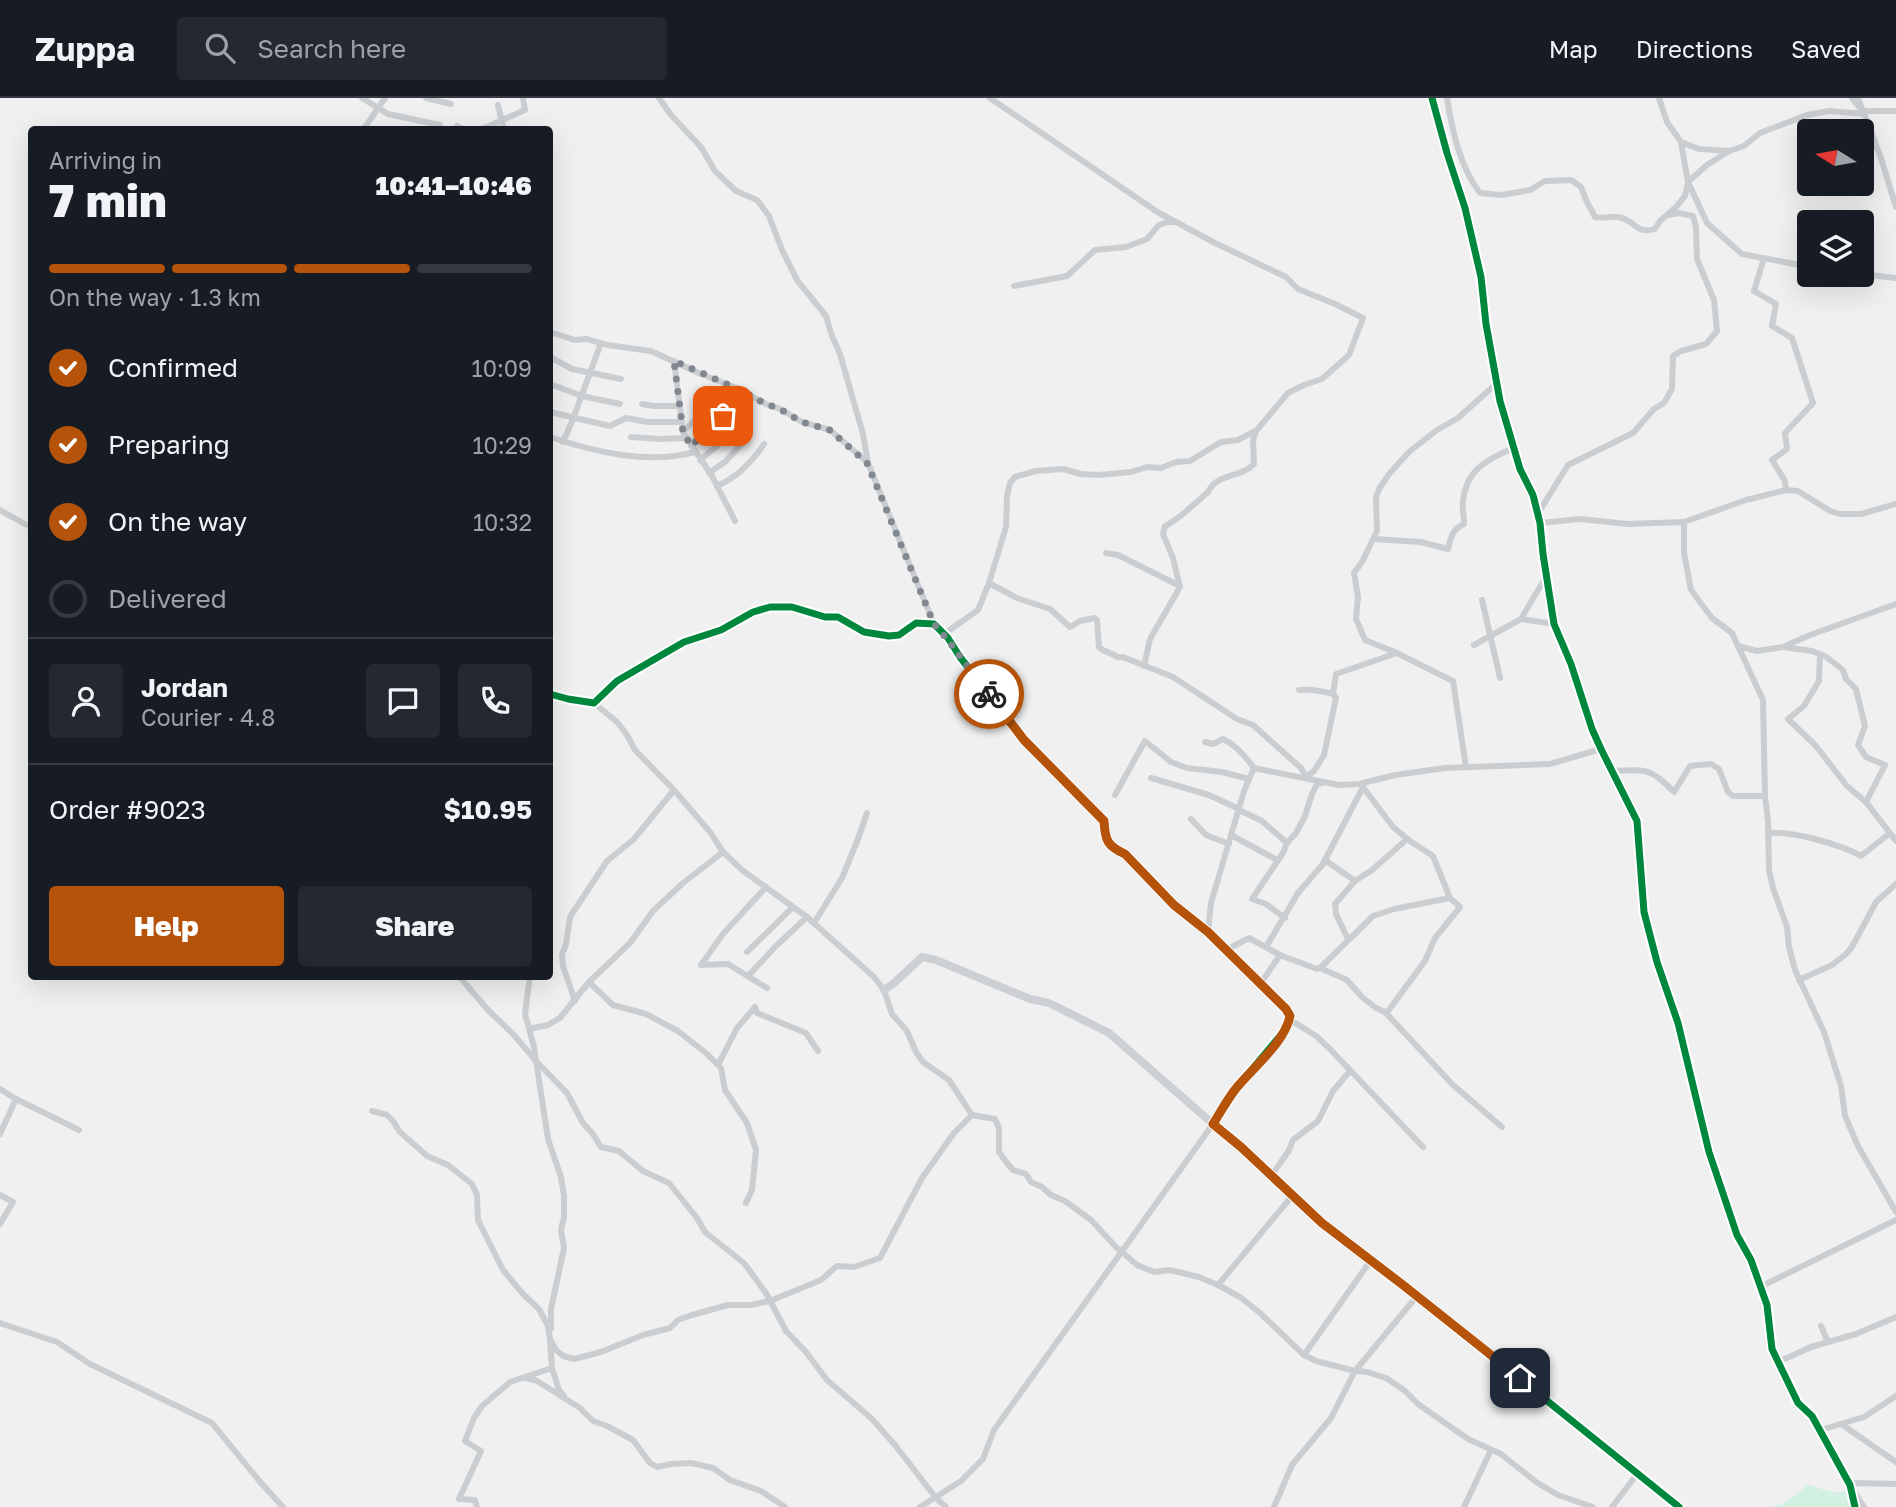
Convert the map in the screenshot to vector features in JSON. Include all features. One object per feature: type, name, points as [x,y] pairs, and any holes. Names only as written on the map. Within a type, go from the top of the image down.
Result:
[{"type":"street","points":[[362,98],[388,114],[440,125]]},
{"type":"street","points":[[366,126],[385,98]]},
{"type":"street","points":[[426,98],[451,104]]},
{"type":"street","points":[[489,126],[525,110],[523,98]]},
{"type":"street","points":[[659,98],[701,147],[715,171],[736,191],[757,200],[769,216],[797,280],[826,316],[863,434],[867,463],[934,624],[1024,740],[1104,821],[1107,841],[1125,854],[1174,905],[1208,932],[1261,983],[1290,1016],[1274,1045],[1234,1091],[994,1430],[984,1459],[961,1481],[920,1507]]},
{"type":"street","points":[[990,98],[1159,213],[1286,277],[1298,289],[1363,318],[1349,355],[1322,379],[1287,393],[1256,431],[1253,441],[1254,464],[1248,470],[1214,484],[1173,522],[1165,526],[1162,531],[1180,586],[1150,639],[1144,666]]},
{"type":"street","points":[[1432,98],[1465,208],[1481,277],[1496,384],[1520,469],[1532,495],[1540,523],[1542,554],[1554,624],[1571,664],[1592,729],[1637,821],[1644,912],[1657,962],[1678,1023],[1709,1152],[1737,1235],[1751,1260],[1767,1305],[1772,1349],[1798,1403],[1812,1416],[1864,1507]]},
{"type":"street","points":[[1447,98],[1451,126],[1473,183],[1480,193],[1502,195],[1530,190],[1545,181],[1570,180],[1581,187],[1595,217],[1619,217],[1638,229],[1648,231],[1655,229],[1665,215],[1676,207],[1685,195],[1688,182],[1707,165],[1729,151],[1744,146],[1760,133],[1807,115],[1829,111],[1896,111]]},
{"type":"street","points":[[1658,98],[1667,122],[1681,142],[1688,182],[1707,223]]},
{"type":"street","points":[[1853,98],[1864,113]]},
{"type":"street","points":[[1858,98],[1896,206]]},
{"type":"street","points":[[498,105],[503,126]]},
{"type":"street","points":[[1681,142],[1699,149],[1729,151]]},
{"type":"street","points":[[1665,215],[1679,213],[1707,223],[1742,254],[1797,264]]},
{"type":"street","points":[[1537,515],[1568,465],[1633,433],[1654,409],[1664,403],[1672,389],[1674,356],[1681,351],[1706,344],[1717,331],[1714,300],[1696,259],[1696,227],[1693,216]]},
{"type":"street","points":[[1014,286],[1067,276],[1095,250],[1126,247],[1147,239],[1159,225],[1175,222]]},
{"type":"street","points":[[1764,258],[1754,290],[1776,304],[1772,326],[1792,338],[1814,403],[1785,433],[1787,449],[1772,460],[1786,481],[1786,489]]},
{"type":"street","points":[[1874,275],[1896,278]]},
{"type":"street","points":[[553,333],[575,340],[587,339],[651,351],[736,388],[802,422],[830,430],[867,463]]},
{"type":"street","points":[[563,442],[601,343]]},
{"type":"street","points":[[553,359],[572,369],[621,379]]},
{"type":"street","points":[[674,361],[685,435],[735,521]]},
{"type":"street","points":[[1466,768],[1453,681],[1365,640],[1356,619],[1358,597],[1354,573],[1363,562],[1377,531],[1376,497],[1389,474],[1409,452],[1437,430],[1458,418],[1496,384]]},
{"type":"street","points":[[553,386],[582,396],[620,404]]},
{"type":"street","points":[[631,437],[660,439],[685,435],[715,398]]},
{"type":"street","points":[[642,404],[654,407],[679,406]]},
{"type":"street","points":[[553,438],[607,453],[670,456],[693,449],[729,410]]},
{"type":"street","points":[[553,413],[610,426],[626,418],[648,422],[682,422]]},
{"type":"street","points":[[700,460],[747,416]]},
{"type":"street","points":[[944,634],[978,610],[1006,527],[1007,496],[1010,483],[1015,477],[1036,471],[1063,469],[1098,475],[1131,472],[1147,467],[1161,468],[1176,462],[1190,461],[1221,442],[1238,440],[1256,431]]},
{"type":"street","points":[[709,473],[726,461],[745,440]]},
{"type":"street","points":[[717,486],[738,472],[764,444]]},
{"type":"street","points":[[1374,539],[1421,541],[1448,549],[1456,527],[1464,524],[1463,503],[1467,480],[1489,458],[1514,448]]},
{"type":"street","points":[[1540,523],[1580,519],[1628,524],[1684,522],[1786,489],[1798,491],[1830,511],[1840,514],[1861,514],[1896,504]]},
{"type":"street","points":[[0,510],[28,526]]},
{"type":"street","points":[[1684,522],[1684,553],[1691,590],[1712,618],[1732,633],[1763,700],[1765,796],[1771,879],[1787,927],[1789,947],[1800,980],[1824,1032],[1841,1086],[1845,1116],[1858,1146],[1896,1212]]},
{"type":"street","points":[[1106,553],[1118,555],[1180,586]]},
{"type":"street","points":[[1474,645],[1521,618],[1547,575]]},
{"type":"street","points":[[989,583],[1017,598],[1050,609],[1070,627],[1089,618],[1097,620],[1099,647],[1102,650],[1173,677],[1237,719],[1253,725],[1301,768],[1306,777]]},
{"type":"street","points":[[1482,600],[1500,678]]},
{"type":"street","points":[[1738,646],[1757,651],[1783,647],[1896,604]]},
{"type":"street","points":[[594,703],[617,681],[684,642],[721,630],[752,612],[770,607],[802,608],[825,617],[838,617],[863,632],[889,636],[899,635],[916,623],[934,624]]},
{"type":"street","points":[[1521,618],[1554,624]]},
{"type":"street","points":[[1783,647],[1820,654],[1843,670],[1846,679],[1856,689],[1865,726],[1858,745],[1866,757],[1885,765],[1866,803]]},
{"type":"street","points":[[1306,777],[1314,771],[1324,755],[1336,698],[1333,694],[1336,674],[1397,653]]},
{"type":"street","points":[[1820,654],[1819,681],[1804,706],[1788,719],[1816,746],[1896,841]]},
{"type":"street","points":[[1299,690],[1333,694]]},
{"type":"street","points":[[553,695],[594,703],[617,722],[635,750],[674,790],[710,832],[723,852],[742,870],[807,917],[874,977],[884,990],[892,1014],[907,1031],[923,1062],[949,1080],[972,1115],[995,1119],[999,1128],[999,1152],[1013,1170],[1026,1174],[1031,1182],[1065,1201],[1091,1220],[1136,1265],[1154,1272],[1170,1270],[1219,1285],[1260,1313],[1304,1355],[1316,1361],[1386,1378],[1468,1439],[1501,1454],[1536,1482],[1558,1495],[1593,1507]]},
{"type":"street","points":[[1205,743],[1213,744],[1223,739],[1229,741],[1254,768],[1339,785],[1361,785],[1395,775],[1445,768],[1550,764],[1601,749]]},
{"type":"street","points":[[1115,795],[1145,741],[1171,762],[1187,768],[1222,772],[1249,779]]},
{"type":"street","points":[[1612,771],[1642,769],[1659,776],[1674,792],[1690,766],[1710,764],[1719,769],[1728,792],[1733,796],[1765,796]]},
{"type":"street","points":[[1208,932],[1211,903],[1254,768]]},
{"type":"street","points":[[1151,778],[1209,795],[1262,821],[1287,843]]},
{"type":"street","points":[[1285,918],[1266,904],[1252,899],[1301,824],[1317,784],[1326,782]]},
{"type":"street","points":[[1361,785],[1393,827],[1433,856],[1450,898],[1460,907],[1435,938],[1425,961],[1385,1012]]},
{"type":"street","points":[[1266,947],[1298,893],[1320,869],[1353,808],[1361,785]]},
{"type":"street","points":[[575,1001],[562,955],[570,917],[607,861],[634,839],[674,790]]},
{"type":"street","points":[[814,923],[842,878],[867,813]]},
{"type":"street","points":[[1191,819],[1206,835],[1229,844]]},
{"type":"street","points":[[1768,833],[1806,838],[1848,849],[1861,856],[1890,834]]},
{"type":"street","points":[[1231,835],[1277,860]]},
{"type":"street","points":[[1348,939],[1336,914],[1335,904],[1355,881],[1373,870],[1407,839]]},
{"type":"street","points":[[528,1029],[548,1025],[560,1018],[589,982],[631,943],[653,911],[723,852]]},
{"type":"street","points":[[1325,860],[1355,881]]},
{"type":"street","points":[[1800,980],[1832,965],[1846,954],[1876,902],[1896,884]]},
{"type":"street","points":[[766,887],[723,934],[701,965],[728,964],[767,988]]},
{"type":"street","points":[[1320,968],[1373,916],[1450,898]]},
{"type":"street","points":[[747,952],[793,907]]},
{"type":"street","points":[[749,975],[807,917]]},
{"type":"street","points":[[1226,950],[1249,938],[1280,954],[1347,980],[1376,1009],[1385,1012],[1454,1085],[1502,1127]]},
{"type":"street","points":[[1261,983],[1280,954]]},
{"type":"street","points":[[884,990],[893,985],[922,957],[936,960],[1030,999],[1049,1003],[1109,1033],[1241,1147],[1322,1223],[1679,1507]]},
{"type":"street","points":[[462,980],[567,1093],[583,1123],[601,1147],[619,1152],[643,1171],[668,1183],[697,1218],[705,1233],[744,1263],[770,1301],[786,1331],[827,1380],[871,1418],[946,1507]]},
{"type":"street","points":[[529,980],[525,1014],[536,1061],[548,1139],[561,1177],[564,1196],[561,1230],[564,1248],[551,1309],[550,1352],[559,1390],[565,1397]]},
{"type":"street","points":[[589,982],[613,1005],[646,1014],[678,1031],[721,1068],[725,1090],[747,1123],[756,1150],[752,1191],[746,1203]]},
{"type":"street","points":[[718,1065],[737,1028],[755,1006],[757,1013],[806,1033],[818,1051]]},
{"type":"street","points":[[1289,1019],[1316,1036],[1423,1147]]},
{"type":"street","points":[[1271,1176],[1288,1152],[1293,1139],[1318,1121],[1333,1091],[1350,1071]]},
{"type":"street","points":[[0,1089],[79,1130]]},
{"type":"street","points":[[0,1134],[16,1099]]},
{"type":"street","points":[[372,1111],[387,1115],[399,1131],[427,1156],[448,1165],[472,1184],[477,1195],[478,1220],[503,1270],[539,1309],[556,1350],[573,1359],[670,1328],[678,1320],[692,1315],[728,1305],[751,1305],[770,1301],[821,1280],[837,1266],[854,1267],[880,1258],[922,1178],[954,1133],[972,1115]]},
{"type":"street","points":[[0,1195],[13,1202],[0,1224]]},
{"type":"street","points":[[1219,1285],[1292,1196]]},
{"type":"street","points":[[1760,1287],[1896,1220]]},
{"type":"street","points":[[1304,1355],[1371,1260]]},
{"type":"street","points":[[1274,1507],[1292,1465],[1331,1418],[1355,1371],[1417,1296]]},
{"type":"street","points":[[1778,1362],[1811,1347],[1856,1334],[1896,1317]]},
{"type":"street","points":[[0,1323],[57,1342],[90,1364],[212,1423],[283,1507]]},
{"type":"street","points":[[1821,1326],[1828,1342]]},
{"type":"street","points":[[477,1507],[475,1500],[459,1499],[481,1451],[465,1441],[482,1406],[510,1382],[552,1368]]},
{"type":"street","points":[[523,1378],[535,1380],[565,1397],[593,1421],[633,1440],[650,1463],[657,1467],[691,1463],[713,1468],[730,1480],[761,1492],[785,1507]]},
{"type":"street","points":[[1820,1432],[1864,1417],[1896,1396]]},
{"type":"street","points":[[1841,1424],[1896,1462]]},
{"type":"street","points":[[1464,1507],[1491,1450]]},
{"type":"street","points":[[1612,1507],[1638,1474]]},
{"type":"street","points":[[1850,1485],[1896,1484]]},
{"type":"street","points":[[1850,1485],[1854,1507]]},
{"type":"street","points":[[1663,1507],[1671,1500]]},
{"type":"green space","points":[[1808,1485],[1835,1493],[1845,1491],[1850,1507],[1769,1507],[1783,1504]]},
{"type":"cycle path","points":[[1432,98],[1465,208],[1481,277],[1486,324],[1500,401],[1520,469],[1533,495],[1540,523],[1554,624],[1571,664],[1592,729],[1637,821],[1644,912],[1657,962],[1678,1023],[1709,1152],[1737,1235],[1751,1260],[1767,1305],[1772,1349],[1798,1403],[1812,1416],[1850,1485],[1855,1507]]},
{"type":"cycle path","points":[[553,695],[594,703],[617,681],[684,642],[721,630],[753,612],[770,607],[792,607],[825,617],[838,617],[864,632],[889,636],[899,635],[916,623],[934,624],[948,638],[1024,740],[1104,821],[1106,838],[1111,845],[1125,854],[1174,905],[1208,932],[1290,1016],[1285,1030],[1234,1091],[1213,1124],[1322,1223],[1679,1507]]},
{"type":"way so far","points":[[723,416],[691,446],[683,432],[674,361],[736,388],[802,422],[830,430],[867,463],[934,624],[948,638],[989,694]]},
{"type":"route","points":[[989,694],[1024,740],[1104,821],[1107,841],[1125,854],[1174,905],[1208,932],[1290,1016],[1274,1045],[1234,1091],[1213,1124],[1322,1223],[1520,1378]]}]
